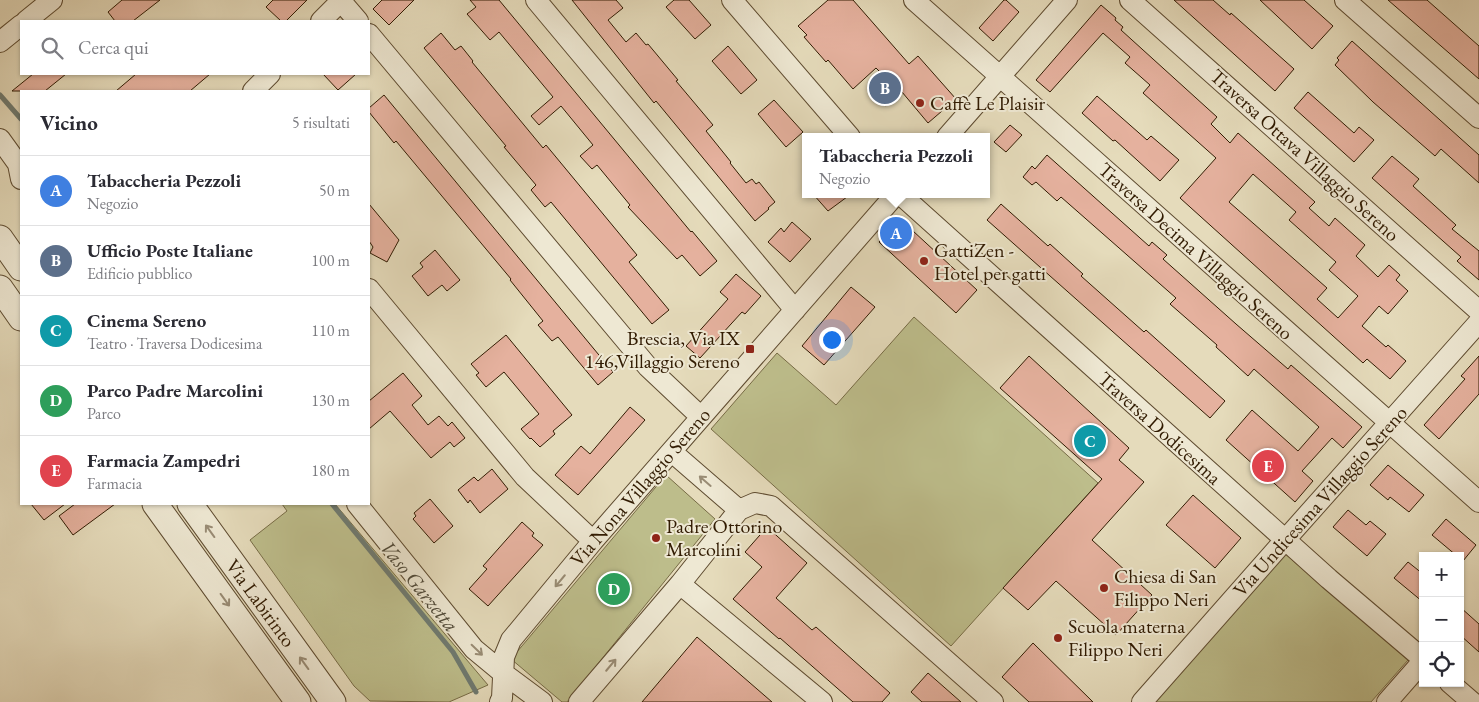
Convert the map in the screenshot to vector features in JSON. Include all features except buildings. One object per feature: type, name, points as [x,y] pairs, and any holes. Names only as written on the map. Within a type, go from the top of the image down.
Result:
[{"type":"street","points":[[27,20],[52,0]]},
{"type":"street","points":[[322,20],[341,0],[357,20]]},
{"type":"street","points":[[536,0],[794,310]]},
{"type":"street","points":[[732,0],[847,133]]},
{"type":"street","name":"Traversa Decima Villaggio Sereno","points":[[914,0],[1479,502]]},
{"type":"street","points":[[950,133],[1067,0]]},
{"type":"street","name":"Traversa Ottava Villaggio Sereno","points":[[1130,0],[1479,311]]},
{"type":"street","points":[[1345,0],[1479,118]]},
{"type":"street","points":[[0,42],[20,26]]},
{"type":"street","points":[[370,35],[648,368],[701,416]]},
{"type":"street","points":[[254,90],[269,75]]},
{"type":"street","points":[[0,139],[18,164],[20,174]]},
{"type":"street","name":"Via Nona Villaggio Sereno","points":[[500,702],[502,698],[504,656],[511,640],[593,541],[892,198]]},
{"type":"street","name":"Traversa Dodicesima","points":[[904,198],[1285,540],[1419,657]]},
{"type":"street","points":[[0,238],[20,267]]},
{"type":"street","points":[[370,290],[525,477],[593,541]]},
{"type":"street","points":[[1,293],[20,317]]},
{"type":"street","name":"Via Undicesima Villaggio Sereno","points":[[1142,702],[1479,322]]},
{"type":"street","points":[[672,452],[739,510]]},
{"type":"street","points":[[579,702],[680,584],[739,510],[755,503],[771,506],[993,702]]},
{"type":"street","name":"Via Labirinto","points":[[156,505],[298,702]]},
{"type":"street","name":"Via Labirinto","points":[[191,505],[333,702]]},
{"type":"street","points":[[359,505],[474,649],[542,702]]},
{"type":"street","points":[[680,584],[822,702]]},
{"type":"street","points":[[1386,702],[1419,665]]},
{"type":"street","points":[[1455,687],[1472,702]]},
{"type":"green space","points":[[914,317],[1098,483],[951,646],[711,429],[777,353],[836,405]]},
{"type":"green space","points":[[666,475],[715,519],[567,702],[562,702],[511,659]]},
{"type":"green space","points":[[283,505],[336,505],[488,685],[449,702],[370,701],[354,686],[250,540],[287,511]]},
{"type":"green space","points":[[1283,552],[1408,660],[1371,702],[1155,702]]},
{"type":"waterway","name":"Vaso Garzetta","points":[[0,95],[20,118]]},
{"type":"waterway","name":"Vaso Garzetta","points":[[333,505],[453,652],[476,692]]},
{"type":"place","name":"Ufficio Poste Italiane","points":[[885,88]]},
{"type":"place","name":"Caffè Le Plaisir","points":[[920,103]]},
{"type":"place","name":"Tabaccheria Pezzoli","points":[[896,233]]},
{"type":"place","name":"GattiZen - Hotel per gatti","points":[[924,261]]},
{"type":"place","name":"Brescia, Via IX 146,Villaggio Sereno","points":[[750,349]]},
{"type":"place","name":"Cinema Sereno","points":[[1090,441]]},
{"type":"place","name":"Farmacia Zampedri","points":[[1268,466]]},
{"type":"place","name":"Padre Ottorino Marcolini","points":[[656,538]]},
{"type":"place","name":"Chiesa di San Filippo Neri","points":[[1104,588]]},
{"type":"place","name":"Parco Padre Marcolini","points":[[614,589]]},
{"type":"place","name":"Scuola materna Filippo Neri","points":[[1058,638]]}]
